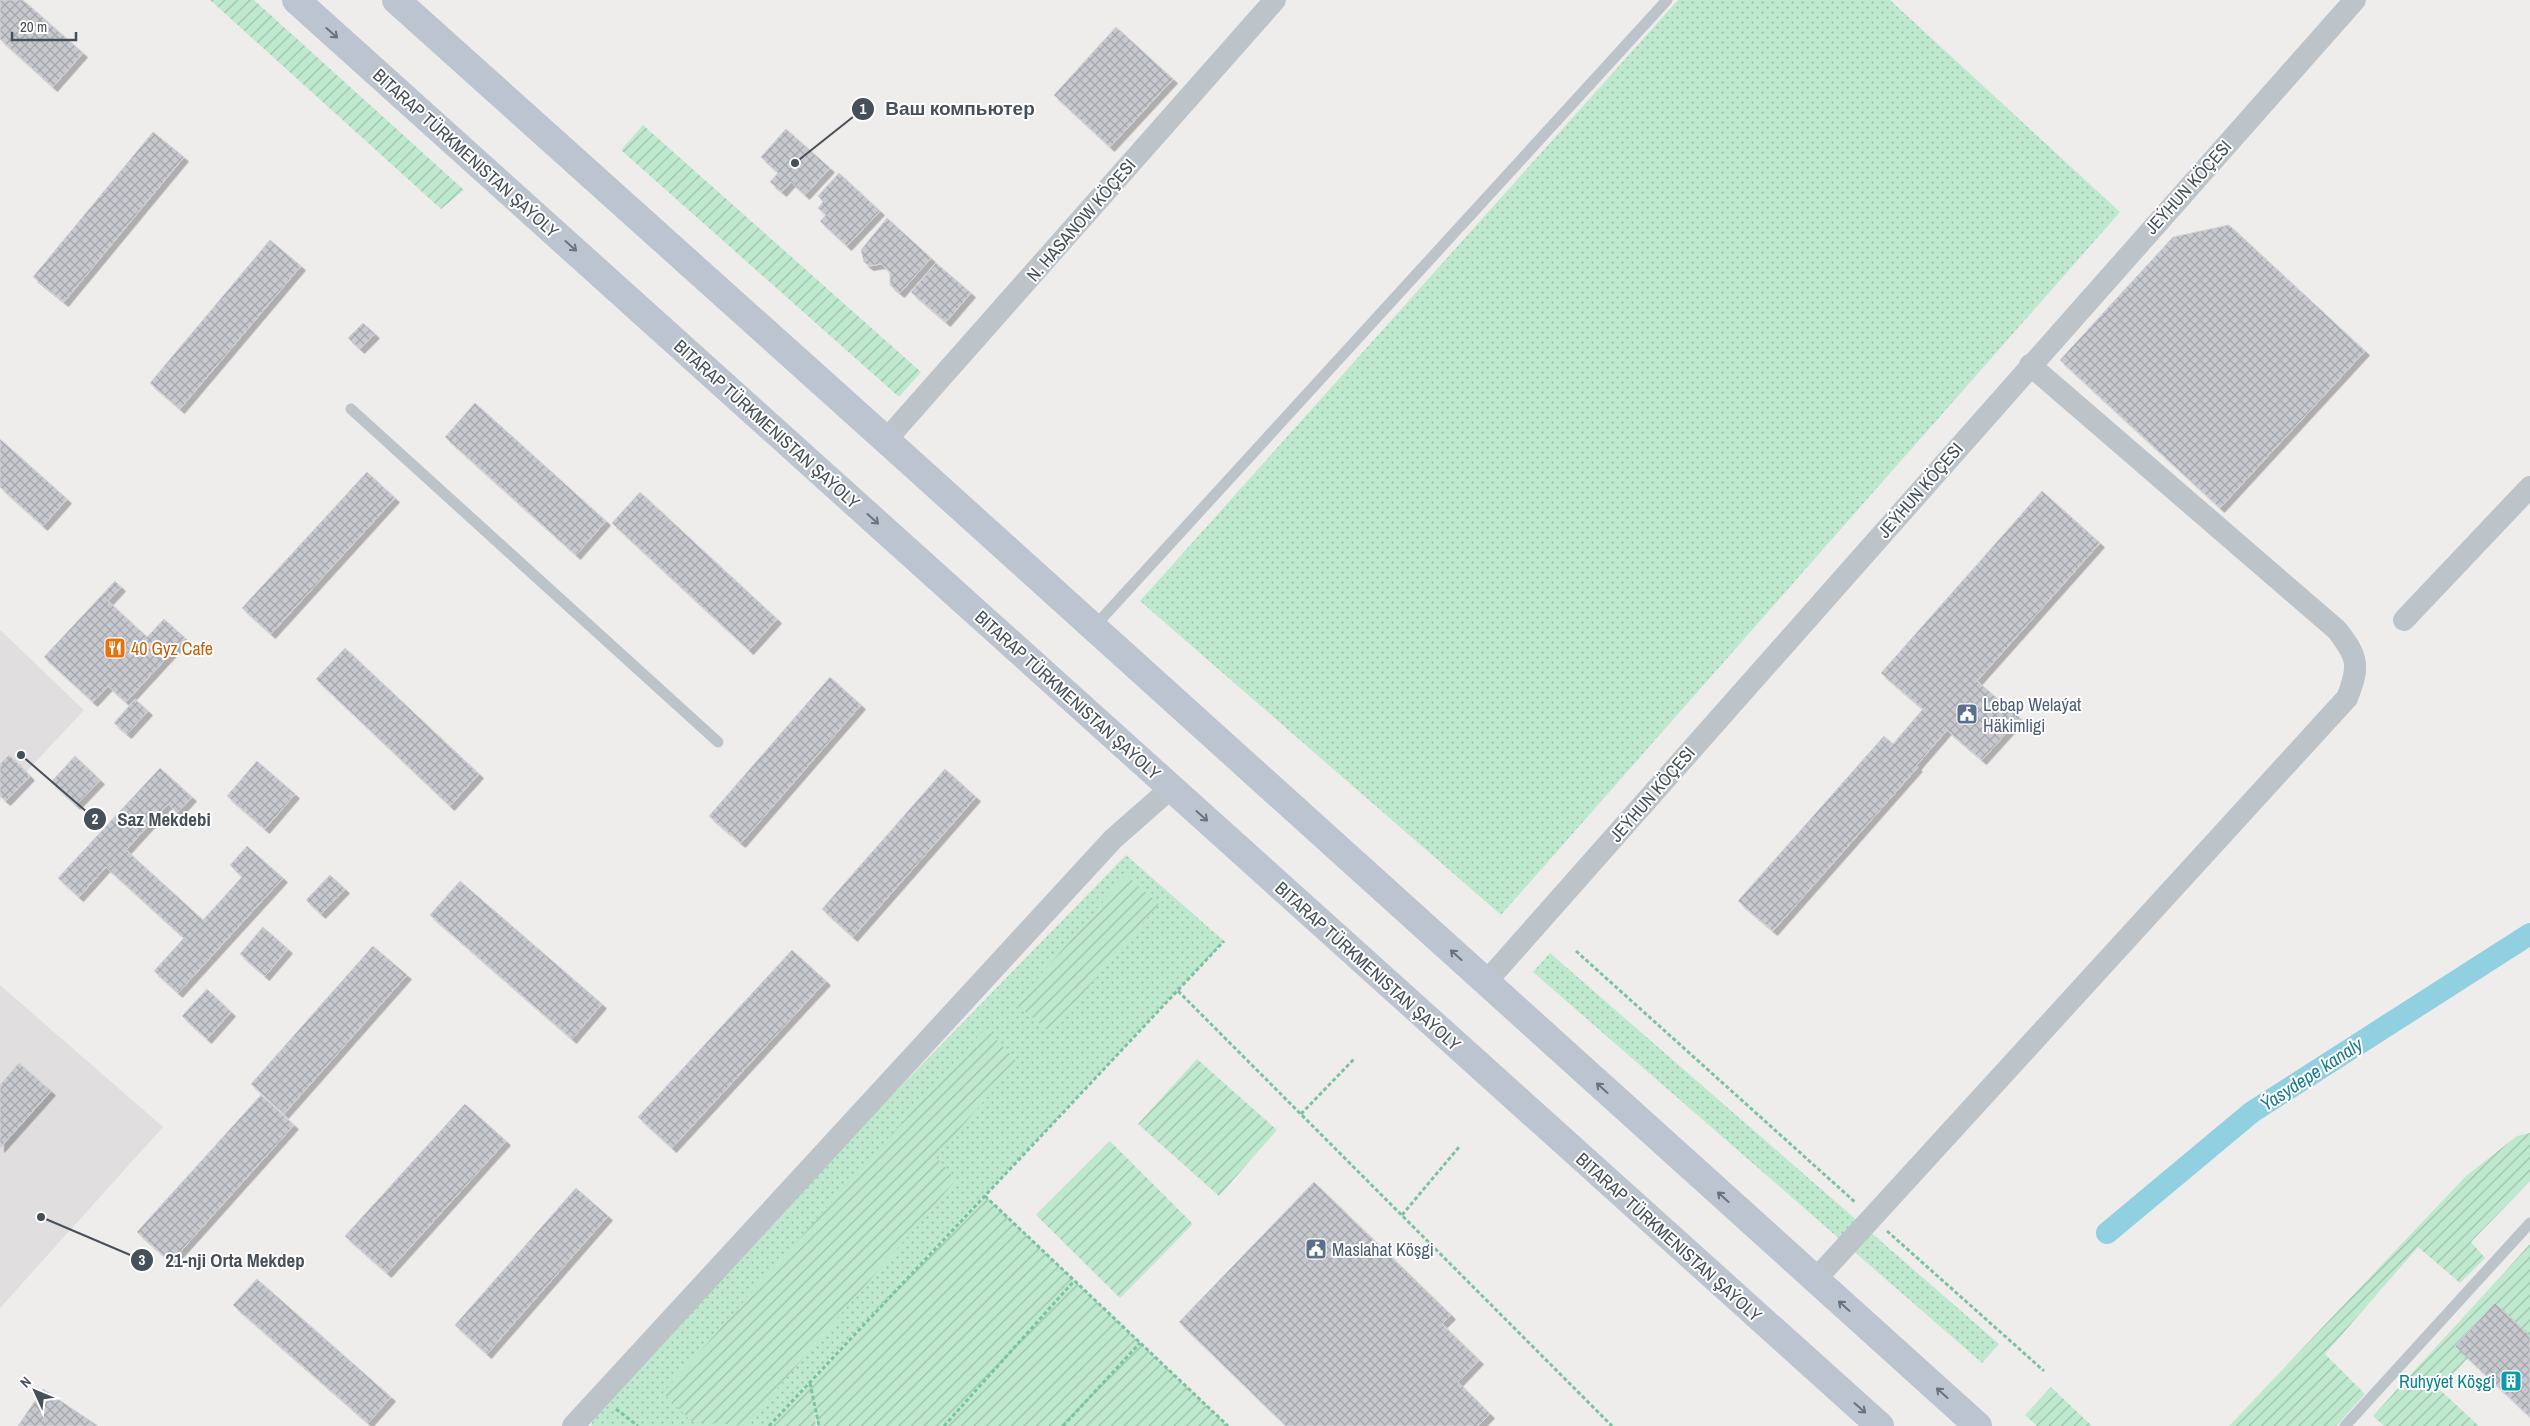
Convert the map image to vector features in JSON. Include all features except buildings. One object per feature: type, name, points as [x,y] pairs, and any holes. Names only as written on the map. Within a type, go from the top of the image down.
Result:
[{"type":"main road","name":"BITARAP TÜRKMENISTAN ŞAÝOLY","points":[[296,0],[1880,1426]]},
{"type":"main road","points":[[396,0],[1978,1426]]},
{"type":"street","name":"N. HASANOW KÖÇESI","points":[[886,440],[1275,0]]},
{"type":"street","name":"JEÝHUN KÖÇESI","points":[[1486,982],[2355,0]]},
{"type":"street","points":[[1815,1280],[2347,698],[2356,676],[2352,650],[2337,630],[2030,366]]},
{"type":"street","points":[[2404,620],[2530,487]]},
{"type":"street","points":[[573,1426],[1113,840],[1171,788]]},
{"type":"lane","points":[[1094,628],[1667,0]]},
{"type":"lane","points":[[351,410],[718,742]]},
{"type":"lane","points":[[2345,1426],[2530,1223]]},
{"type":"path","points":[[769,1426],[1224,941]]},
{"type":"path","points":[[1576,951],[2044,1371]]},
{"type":"path","points":[[1178,991],[1612,1426]]},
{"type":"path","points":[[1301,1114],[1355,1058]]},
{"type":"path","points":[[1402,1215],[1459,1147]]},
{"type":"path","points":[[985,1196],[1228,1426]]},
{"type":"path","points":[[944,1426],[1074,1281]]},
{"type":"path","points":[[1063,1426],[1140,1343]]},
{"type":"path","points":[[810,1382],[819,1426]]},
{"type":"shaded area","points":[[0,630],[84,710],[0,800]]},
{"type":"shaded area","points":[[0,985],[163,1127],[0,1308]]},
{"type":"green space","points":[[210,0],[254,0],[464,190],[441,209]]},
{"type":"green space","points":[[1678,0],[1890,0],[2120,212],[1501,915],[1140,601]]},
{"type":"green space","points":[[643,125],[921,372],[899,397],[621,150]]},
{"type":"green space","points":[[1126,855],[1224,941],[768,1426],[591,1426],[600,1395]]},
{"type":"green space","points":[[1126,875],[1159,904],[1050,1032],[1016,1004]]},
{"type":"green space","points":[[1550,953],[1999,1344],[1982,1363],[1533,972]]},
{"type":"green space","points":[[986,1028],[1017,1062],[936,1157],[956,1180],[745,1426],[691,1421],[663,1393]]},
{"type":"green space","points":[[1197,1059],[1277,1130],[1219,1196],[1138,1124]]},
{"type":"green space","points":[[2530,1133],[2530,1181],[2471,1242],[2485,1258],[2460,1283],[2418,1247],[2325,1354],[2365,1394],[2336,1426],[2229,1426],[2466,1176],[2517,1136]]},
{"type":"green space","points":[[1110,1141],[1193,1224],[1120,1298],[1036,1215]]},
{"type":"green space","points":[[985,1196],[1228,1426],[818,1426],[814,1407],[816,1426],[769,1426]]},
{"type":"green space","points":[[2530,1244],[2530,1366],[2492,1332],[2439,1389],[2479,1426],[2384,1426],[2373,1416]]},
{"type":"green space","points":[[2051,1387],[2092,1426],[2037,1426],[2025,1415]]},
{"type":"waterway","name":"Ýasydepe kanaly","points":[[2107,1233],[2252,1112],[2530,934]]},
{"type":"place","name":"Ваш компьютер","points":[[795,163]]},
{"type":"place","name":"40 Gyz Cafe","points":[[115,648]]},
{"type":"place","name":"Lebap Welaýat Häkimligi","points":[[1967,714]]},
{"type":"place","name":"Saz Mekdebi","points":[[21,755]]},
{"type":"place","name":"21-nji Orta Mekdep","points":[[41,1217]]},
{"type":"place","name":"Maslahat Köşgi","points":[[1316,1249]]},
{"type":"place","name":"Ruhyýet Köşgi","points":[[2511,1381]]}]
